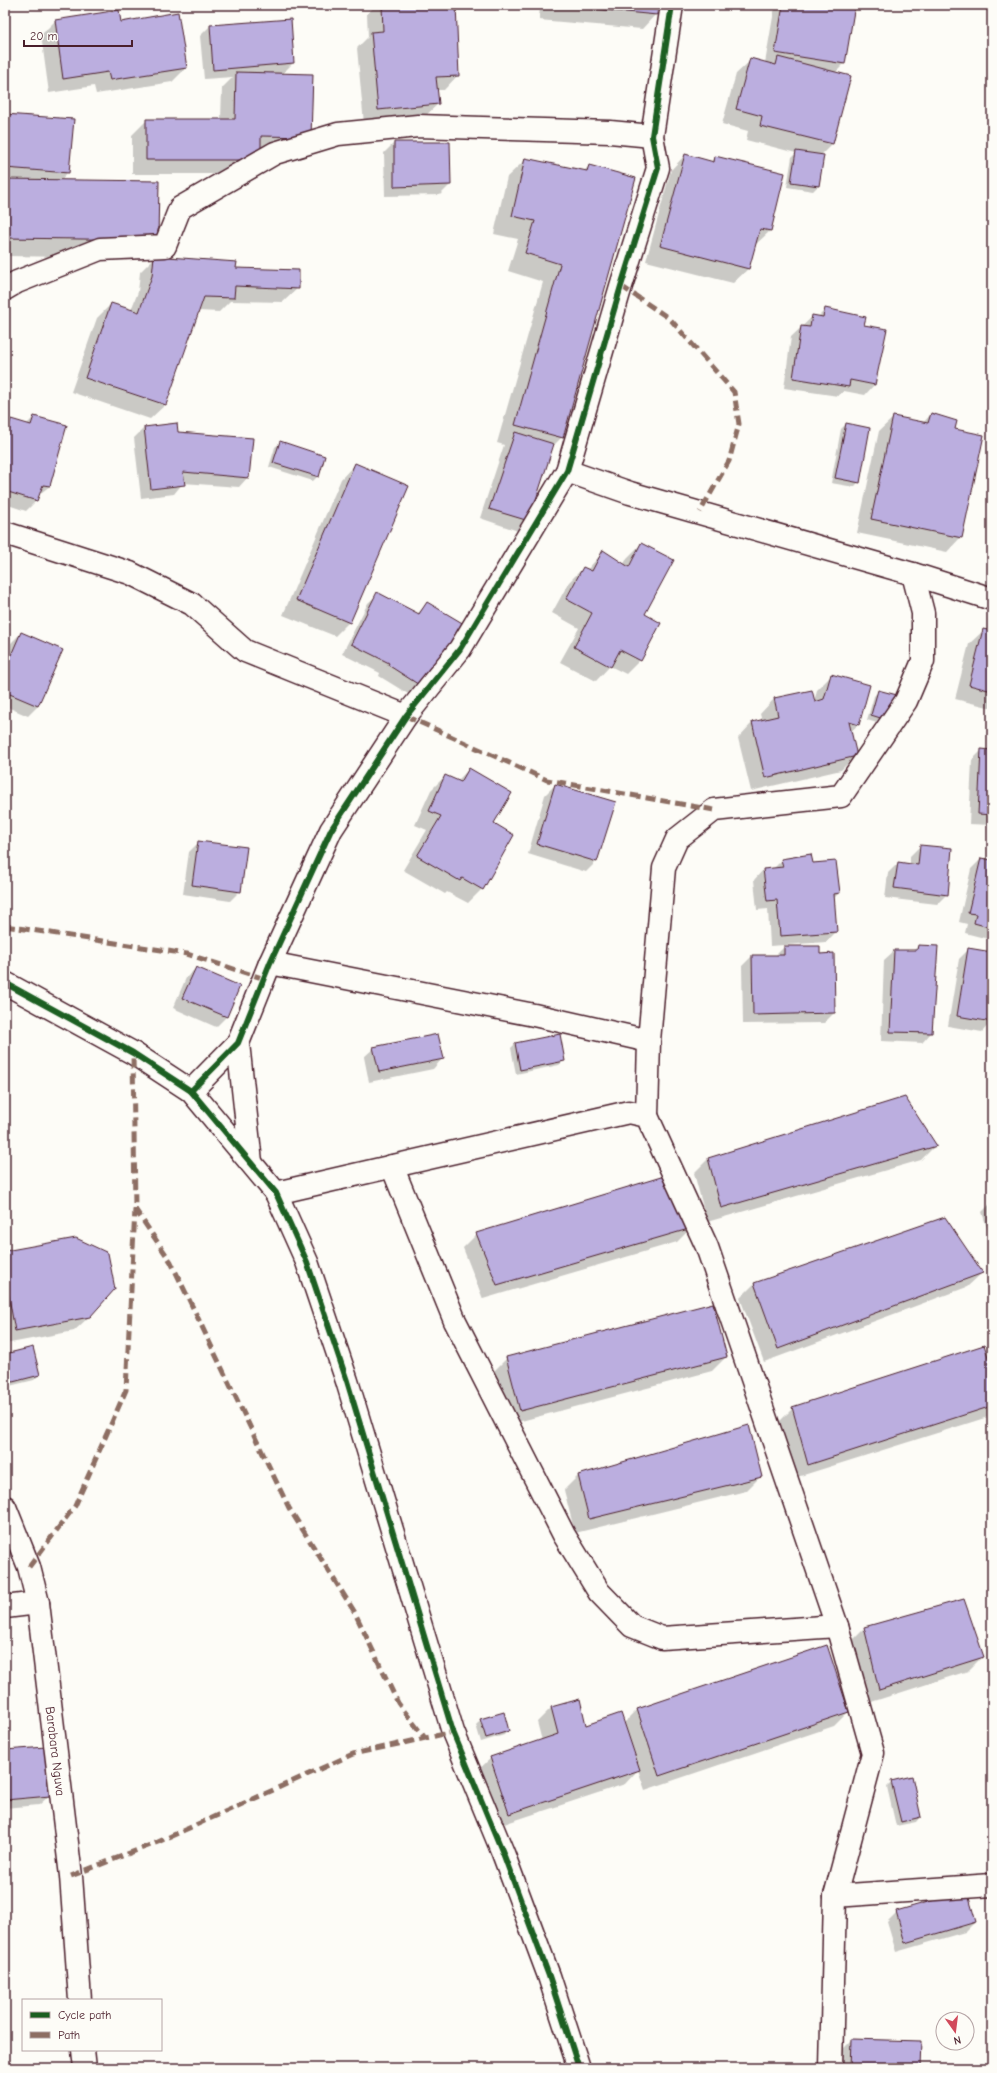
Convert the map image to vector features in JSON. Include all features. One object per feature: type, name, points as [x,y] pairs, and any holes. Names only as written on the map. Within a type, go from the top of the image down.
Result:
[{"type":"street","points":[[191,1091],[238,1043],[270,963],[331,830],[406,716],[460,649],[567,471],[621,286],[658,168],[652,136],[672,5]]},
{"type":"street","points":[[5,289],[17,282],[100,249],[165,246],[180,208],[275,154],[338,134],[418,126],[610,132],[652,136]]},
{"type":"street","points":[[567,471],[630,493],[913,574],[992,599]]},
{"type":"street","points":[[5,533],[130,573],[192,604],[245,651],[406,716]]},
{"type":"street","points":[[831,2068],[835,1896],[873,1753],[837,1626],[706,1247],[647,1116],[649,1041],[664,868],[677,839],[714,810],[841,796],[906,701],[922,661],[923,613],[913,574]]},
{"type":"street","points":[[270,963],[526,1014],[649,1041]]},
{"type":"street","points":[[5,983],[133,1053],[191,1091],[276,1193],[307,1262],[347,1381],[453,1732],[503,1853],[548,1976],[579,2068]]},
{"type":"street","points":[[238,1043],[251,1162]]},
{"type":"street","points":[[276,1193],[629,1112],[647,1116]]},
{"type":"street","points":[[392,1166],[455,1321],[564,1536],[599,1592],[632,1626],[662,1638],[837,1626]]},
{"type":"street","name":"Barabara Nguva","points":[[5,1507],[28,1567],[38,1603],[71,1876],[80,1999]]},
{"type":"street","points":[[5,1607],[38,1603]]},
{"type":"street","points":[[835,1896],[992,1885]]},
{"type":"street","points":[[83,2051],[85,2068]]},
{"type":"building","points":[[382,5],[456,5],[459,76],[436,77],[439,104],[378,110],[371,32],[383,31]]},
{"type":"building","points":[[553,5],[658,5],[657,15]]},
{"type":"building","points":[[783,5],[855,5],[845,64],[775,53]]},
{"type":"building","points":[[119,10],[121,22],[178,12],[187,68],[110,80],[108,72],[63,79],[55,20]]},
{"type":"building","points":[[291,19],[294,63],[213,70],[210,25]]},
{"type":"building","points":[[778,57],[851,76],[833,144],[760,126],[762,116],[736,109],[750,58],[776,65]]},
{"type":"building","points":[[236,72],[313,74],[311,137],[261,136],[261,160],[146,160],[146,119],[235,119]]},
{"type":"building","points":[[5,114],[74,119],[69,173],[5,168]]},
{"type":"building","points":[[394,142],[450,142],[451,185],[394,187]]},
{"type":"building","points":[[796,151],[824,155],[819,186],[791,182]]},
{"type":"building","points":[[685,154],[714,162],[715,156],[785,173],[771,231],[760,229],[749,269],[660,246]]},
{"type":"building","points":[[525,158],[587,171],[589,165],[636,178],[563,438],[515,425],[560,264],[525,253],[535,221],[512,216]]},
{"type":"building","points":[[5,179],[159,181],[158,240],[5,238]]},
{"type":"building","points":[[154,256],[237,262],[236,268],[299,270],[299,289],[235,286],[234,298],[204,297],[166,405],[85,378],[111,303],[139,312],[152,276]]},
{"type":"building","points":[[825,308],[866,317],[864,325],[887,329],[875,385],[850,380],[849,387],[793,378],[801,326],[810,327],[812,315],[823,317]]},
{"type":"building","points":[[931,413],[957,421],[955,429],[984,435],[962,538],[871,519],[893,416],[928,423]]},
{"type":"building","points":[[34,416],[67,425],[50,486],[43,485],[37,501],[5,491],[5,438],[11,419],[31,425]]},
{"type":"building","points":[[177,423],[178,432],[253,438],[249,478],[183,472],[185,485],[151,489],[144,427]]},
{"type":"building","points":[[846,423],[870,428],[860,483],[835,478]]},
{"type":"building","points":[[515,432],[554,444],[529,521],[489,509]]},
{"type":"building","points":[[280,441],[325,456],[319,477],[273,463]]},
{"type":"building","points":[[355,463],[409,486],[350,623],[296,600]]},
{"type":"building","points":[[641,543],[674,560],[645,614],[661,623],[641,661],[620,650],[611,667],[574,647],[592,613],[566,599],[583,567],[592,571],[603,550],[629,567]]},
{"type":"building","points":[[377,592],[419,614],[427,602],[464,624],[424,688],[388,665],[389,663],[351,644]]},
{"type":"building","points":[[983,629],[992,631],[992,691],[969,685]]},
{"type":"building","points":[[21,632],[63,650],[38,706],[5,692],[5,669]]},
{"type":"building","points":[[831,674],[870,685],[859,725],[849,722],[857,756],[765,778],[752,722],[778,716],[774,698],[812,690],[815,702],[824,699]]},
{"type":"building","points":[[878,690],[897,695],[890,721],[871,715]]},
{"type":"building","points":[[981,749],[992,750],[992,815],[978,814]]},
{"type":"building","points":[[469,768],[512,793],[494,823],[514,835],[483,890],[462,878],[460,881],[417,856],[441,816],[429,811],[445,775],[461,782]]},
{"type":"building","points":[[555,784],[616,802],[597,862],[537,844]]},
{"type":"building","points":[[198,841],[247,847],[241,892],[192,885]]},
{"type":"building","points":[[920,845],[952,848],[948,895],[894,888],[898,862],[918,865]]},
{"type":"building","points":[[811,854],[813,863],[836,861],[840,893],[834,894],[837,932],[780,936],[777,900],[767,901],[763,869],[783,867],[781,859]]},
{"type":"building","points":[[981,858],[992,860],[992,928],[974,923],[976,914],[968,913]]},
{"type":"building","points":[[918,945],[938,946],[932,1033],[890,1032],[894,950],[917,950]]},
{"type":"building","points":[[784,946],[820,946],[820,954],[834,953],[835,1013],[753,1015],[752,955],[784,955]]},
{"type":"building","points":[[968,948],[992,952],[992,1022],[957,1016]]},
{"type":"building","points":[[196,967],[240,986],[227,1017],[182,998]]},
{"type":"building","points":[[438,1034],[444,1059],[379,1072],[373,1047]]},
{"type":"building","points":[[560,1034],[565,1061],[520,1070],[515,1043]]},
{"type":"building","points":[[905,1097],[937,1146],[721,1208],[708,1158]]},
{"type":"building","points":[[671,1174],[692,1228],[497,1285],[476,1233]]},
{"type":"building","points":[[945,1217],[983,1273],[778,1349],[754,1283]]},
{"type":"building","points":[[76,1238],[108,1253],[115,1289],[90,1317],[15,1331],[5,1275],[5,1251]]},
{"type":"building","points":[[713,1303],[727,1357],[520,1411],[506,1357]]},
{"type":"building","points":[[984,1345],[992,1368],[992,1406],[808,1465],[792,1407]]},
{"type":"building","points":[[33,1347],[40,1375],[5,1384],[5,1354]]},
{"type":"building","points":[[749,1425],[762,1477],[589,1519],[578,1475]]},
{"type":"building","points":[[964,1599],[984,1657],[879,1690],[864,1627]]},
{"type":"building","points":[[827,1645],[849,1712],[659,1776],[637,1709]]},
{"type":"building","points":[[580,1699],[586,1725],[621,1713],[640,1770],[509,1814],[490,1757],[558,1734],[551,1707]]},
{"type":"building","points":[[504,1712],[509,1731],[486,1738],[480,1719]]},
{"type":"building","points":[[46,1747],[50,1796],[5,1800],[5,1750]]},
{"type":"building","points":[[912,1776],[921,1817],[901,1822],[891,1781]]},
{"type":"building","points":[[967,1891],[976,1922],[905,1943],[896,1911]]},
{"type":"building","points":[[851,2039],[921,2041],[920,2068],[850,2068]]},
{"type":"marked path","points":[[621,286],[670,319],[734,392],[739,424],[729,461],[700,512]]},
{"type":"marked path","points":[[406,716],[547,780],[714,810]]},
{"type":"marked path","points":[[5,926],[187,954],[265,979]]},
{"type":"marked path","points":[[29,1567],[75,1506],[126,1390],[135,1209],[133,1053]]},
{"type":"marked path","points":[[135,1209],[171,1262],[289,1508],[354,1611],[398,1703],[425,1738]]},
{"type":"marked path","points":[[71,1876],[158,1842],[353,1754],[453,1732]]},
{"type":"cycle path","points":[[191,1091],[238,1043],[270,963],[331,830],[406,716],[460,649],[567,471],[621,286],[658,168],[652,136],[672,5]]},
{"type":"cycle path","points":[[5,983],[133,1053],[191,1091],[276,1193],[307,1262],[347,1381],[453,1732],[503,1853],[549,1976],[579,2068]]}]
